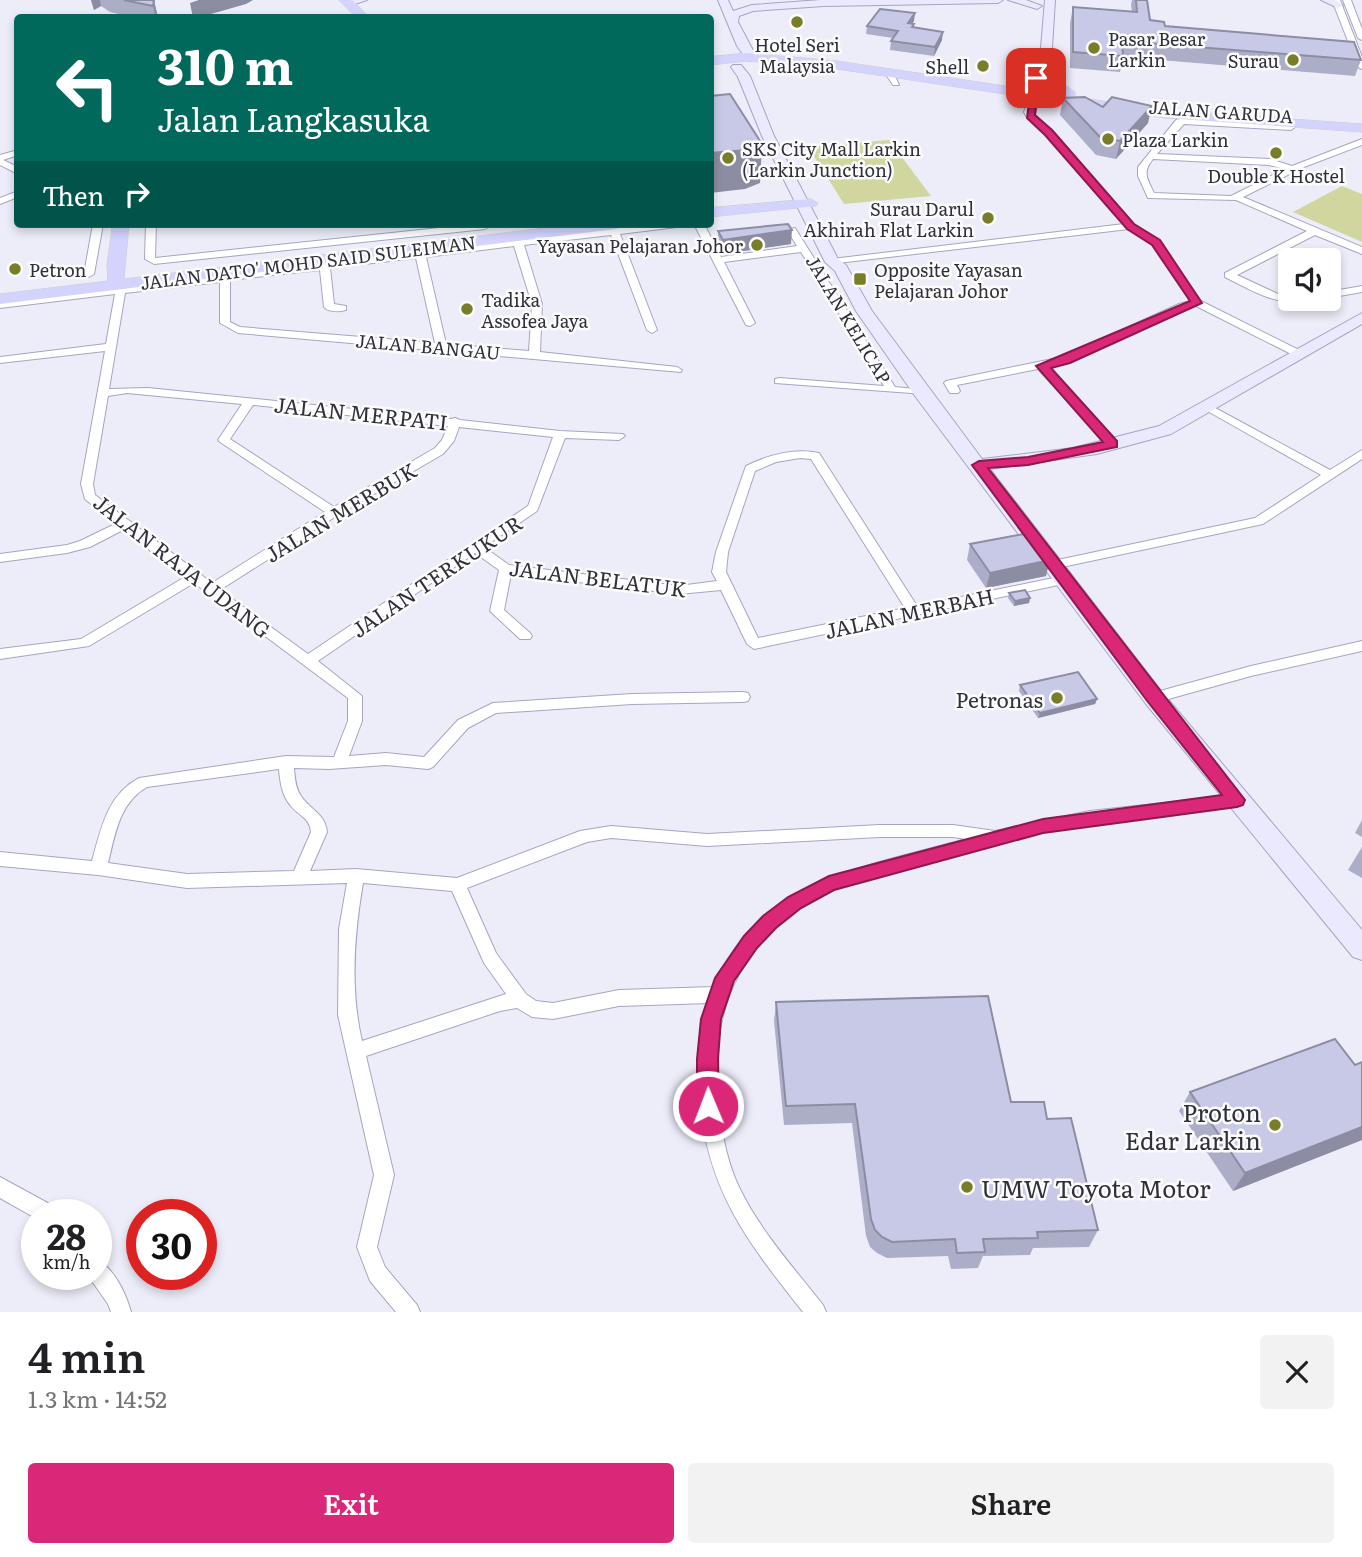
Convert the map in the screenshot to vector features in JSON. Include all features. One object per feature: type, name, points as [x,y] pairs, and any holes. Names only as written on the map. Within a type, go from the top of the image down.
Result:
[{"type":"main road","points":[[711,0],[745,62],[806,201],[864,311],[921,392],[1154,698],[1362,949]]},
{"type":"main road","points":[[723,0],[747,3],[798,0]]},
{"type":"main road","points":[[723,0],[733,22],[768,136],[806,201],[813,226],[839,264]]},
{"type":"main road","points":[[733,22],[734,14],[752,8],[850,2],[998,0]]},
{"type":"main road","points":[[1013,0],[1037,3],[1039,91]]},
{"type":"main road","points":[[1326,0],[1345,3]]},
{"type":"main road","points":[[1039,91],[1053,3]]},
{"type":"main road","points":[[714,64],[782,62]]},
{"type":"main road","points":[[714,64],[782,62],[894,78],[955,81],[1039,91],[1068,97]]},
{"type":"main road","points":[[1015,89],[1026,83],[1039,91],[1058,88],[1068,97]]},
{"type":"main road","name":"JALAN GARUDA","points":[[1068,97],[1184,118],[1362,126]]},
{"type":"main road","name":"JALAN GARUDA","points":[[1068,97],[1362,126]]},
{"type":"main road","points":[[764,204],[788,195],[795,185]]},
{"type":"main road","points":[[714,210],[806,201]]},
{"type":"main road","points":[[764,204],[783,209],[813,226]]},
{"type":"main road","points":[[121,228],[122,284]]},
{"type":"main road","points":[[122,284],[131,228]]},
{"type":"main road","name":"JALAN DATO' MOHD SAID SULEIMAN","points":[[0,294],[122,284],[232,269],[420,252],[555,228]]},
{"type":"main road","name":"JALAN DATO' MOHD SAID SULEIMAN","points":[[0,299],[514,237],[615,228]]},
{"type":"main road","points":[[982,470],[1113,444],[1166,430],[1362,318]]},
{"type":"street","points":[[1345,3],[1362,18]]},
{"type":"street","points":[[1345,3],[1362,38]]},
{"type":"street","points":[[1345,3],[1362,67]]},
{"type":"street","points":[[1039,91],[1036,112],[1051,131],[1049,132],[1131,226],[1156,243],[1197,303],[1301,355]]},
{"type":"street","points":[[1184,118],[1141,169],[1151,196],[1224,200],[1236,197],[1293,169],[1362,142]]},
{"type":"street","points":[[1150,156],[1270,162],[1293,169]]},
{"type":"street","points":[[1236,197],[1362,251]]},
{"type":"street","points":[[780,232],[813,226]]},
{"type":"street","points":[[839,264],[1131,226]]},
{"type":"street","points":[[89,274],[97,228]]},
{"type":"street","points":[[150,228],[150,259],[154,261],[467,228]]},
{"type":"street","points":[[401,228],[403,235]]},
{"type":"street","points":[[615,228],[652,330]]},
{"type":"street","points":[[701,228],[750,323]]},
{"type":"street","name":"JALAN KELICAP","points":[[792,230],[892,390]]},
{"type":"street","points":[[1282,248],[1315,231]]},
{"type":"street","points":[[514,237],[537,304],[534,355]]},
{"type":"street","points":[[708,241],[719,239]]},
{"type":"street","name":"JALAN KELICAP","points":[[717,260],[805,248]]},
{"type":"street","points":[[1278,250],[1229,275],[1278,297]]},
{"type":"street","points":[[0,305],[122,284],[225,279],[420,252],[441,347]]},
{"type":"street","points":[[325,267],[329,307],[342,308]]},
{"type":"street","name":"JALAN BANGAU","points":[[225,279],[225,323],[230,327],[677,370]]},
{"type":"street","name":"JALAN RAJA UDANG","points":[[122,284],[87,484],[89,496],[124,525],[355,696],[355,721],[340,761]]},
{"type":"street","points":[[1341,293],[1362,289]]},
{"type":"street","points":[[954,391],[950,384],[962,379],[1065,360],[1183,306],[1197,303]]},
{"type":"street","points":[[0,360],[111,347]]},
{"type":"street","points":[[1042,366],[1113,444]]},
{"type":"street","points":[[779,381],[921,392]]},
{"type":"street","name":"JALAN MERPATI","points":[[103,393],[148,391],[560,433],[619,436]]},
{"type":"street","points":[[250,401],[224,440],[334,512]]},
{"type":"street","points":[[1206,406],[1330,475]]},
{"type":"street","name":"JALAN MERBUK","points":[[212,589],[334,512],[439,452],[448,441],[455,421]]},
{"type":"street","name":"JALAN TERKUKUR","points":[[308,662],[533,508],[560,433]]},
{"type":"street","points":[[725,585],[719,572],[722,552],[750,469],[760,464],[804,454],[815,456],[913,611]]},
{"type":"street","name":"JALAN MERBAH","points":[[725,585],[754,644],[913,611],[1259,521],[1362,454]]},
{"type":"street","points":[[0,558],[67,549],[85,544],[124,525]]},
{"type":"street","name":"JALAN BELATUK","points":[[475,548],[506,569],[679,590],[725,585]]},
{"type":"street","points":[[506,569],[497,611],[525,636]]},
{"type":"street","points":[[0,654],[84,643],[195,577]]},
{"type":"street","points":[[1154,698],[1251,671],[1362,646]]},
{"type":"street","points":[[98,867],[119,802],[136,785],[286,762],[386,759],[428,763],[463,724],[493,708],[620,700],[743,697]]},
{"type":"street","points":[[286,762],[293,798],[316,818],[319,825],[319,832],[300,876]]},
{"type":"street","points":[[816,1312],[755,1232],[733,1195],[718,1151],[708,1106],[707,1059],[711,1019],[725,978],[751,942],[769,922],[794,902],[829,884],[996,838],[1089,818],[1237,800]]},
{"type":"street","points":[[0,859],[98,867],[187,881],[356,876],[457,885],[586,835],[611,832],[707,840],[880,831],[953,831],[996,838]]},
{"type":"street","points":[[356,876],[347,929],[347,1015],[384,1175],[367,1247],[376,1274],[410,1312]]},
{"type":"street","points":[[457,885],[490,958],[520,1000],[532,1009],[553,1011],[618,998],[718,995]]},
{"type":"street","points":[[357,1051],[500,1003],[520,1000]]},
{"type":"street","points":[[0,1187],[21,1199]]},
{"type":"street","points":[[111,1290],[117,1298],[121,1312]]},
{"type":"green space","points":[[889,140],[931,196],[844,204],[808,147]]},
{"type":"green space","points":[[1342,186],[1362,194],[1362,242],[1293,212]]},
{"type":"building","points":[[124,0],[152,0],[154,1],[153,6]]},
{"type":"building","points":[[1136,0],[1147,0],[1150,20],[1164,22],[1165,26],[1354,42],[1361,60],[1122,41],[1123,56],[1073,52],[1073,7],[1137,12]]},
{"type":"building","points":[[880,9],[915,13],[908,23],[914,24],[912,27],[943,32],[935,47],[891,41],[898,31],[867,26]]},
{"type":"building","points":[[730,94],[762,144],[747,150],[714,153],[714,96]]},
{"type":"building","points":[[1085,97],[1103,107],[1112,97],[1152,106],[1120,141],[1100,137],[1063,98]]},
{"type":"building","points":[[788,224],[792,230],[723,240],[718,231]]},
{"type":"building","points":[[1029,533],[1050,560],[990,573],[970,544]]},
{"type":"building","points":[[1025,590],[1030,598],[1015,601],[1009,593]]},
{"type":"building","name":"Petronas","points":[[1078,672],[1097,699],[1040,713],[1020,685]]},
{"type":"building","name":"UMW Toyota Motor","points":[[988,996],[1011,1102],[1044,1102],[1047,1119],[1071,1118],[1098,1230],[1037,1232],[1038,1238],[983,1239],[985,1252],[957,1253],[955,1239],[892,1242],[875,1230],[871,1219],[855,1104],[786,1106],[776,1002]]},
{"type":"building","name":"Proton Edar Larkin","points":[[1335,1039],[1355,1065],[1362,1062],[1362,1127],[1245,1173],[1190,1092]]},
{"type":"place","name":"Hotel Seri Malaysia","points":[[797,22]]},
{"type":"place","name":"Pasar Besar Larkin","points":[[1094,48]]},
{"type":"place","name":"Surau","points":[[1293,60]]},
{"type":"place","name":"Shell","points":[[983,66]]},
{"type":"place","name":"Plaza Larkin","points":[[1108,139]]},
{"type":"place","name":"Double K Hostel","points":[[1276,153]]},
{"type":"place","name":"SKS City Mall Larkin (Larkin Junction)","points":[[728,158]]},
{"type":"place","name":"Surau Darul Akhirah Flat Larkin","points":[[988,218]]},
{"type":"place","name":"Yayasan Pelajaran Johor","points":[[757,245]]},
{"type":"place","name":"Petron","points":[[15,269]]},
{"type":"place","name":"Opposite Yayasan Pelajaran Johor","points":[[860,279]]},
{"type":"place","name":"Tadika Assofea Jaya","points":[[467,309]]},
{"type":"place","name":"Petronas","points":[[1057,698]]},
{"type":"place","name":"Proton Edar Larkin","points":[[1275,1125]]},
{"type":"place","name":"UMW Toyota Motor","points":[[967,1187]]},
{"type":"route","points":[[708,1106],[707,1059],[711,1019],[725,978],[736,960],[769,922],[794,902],[829,884],[1043,826],[1237,800],[1063,580],[979,465],[1028,461],[1113,444],[1042,366],[1065,360],[1183,306],[1197,303],[1156,243],[1131,226],[1049,132],[1030,116],[1028,112],[1035,97],[1036,78]]}]
